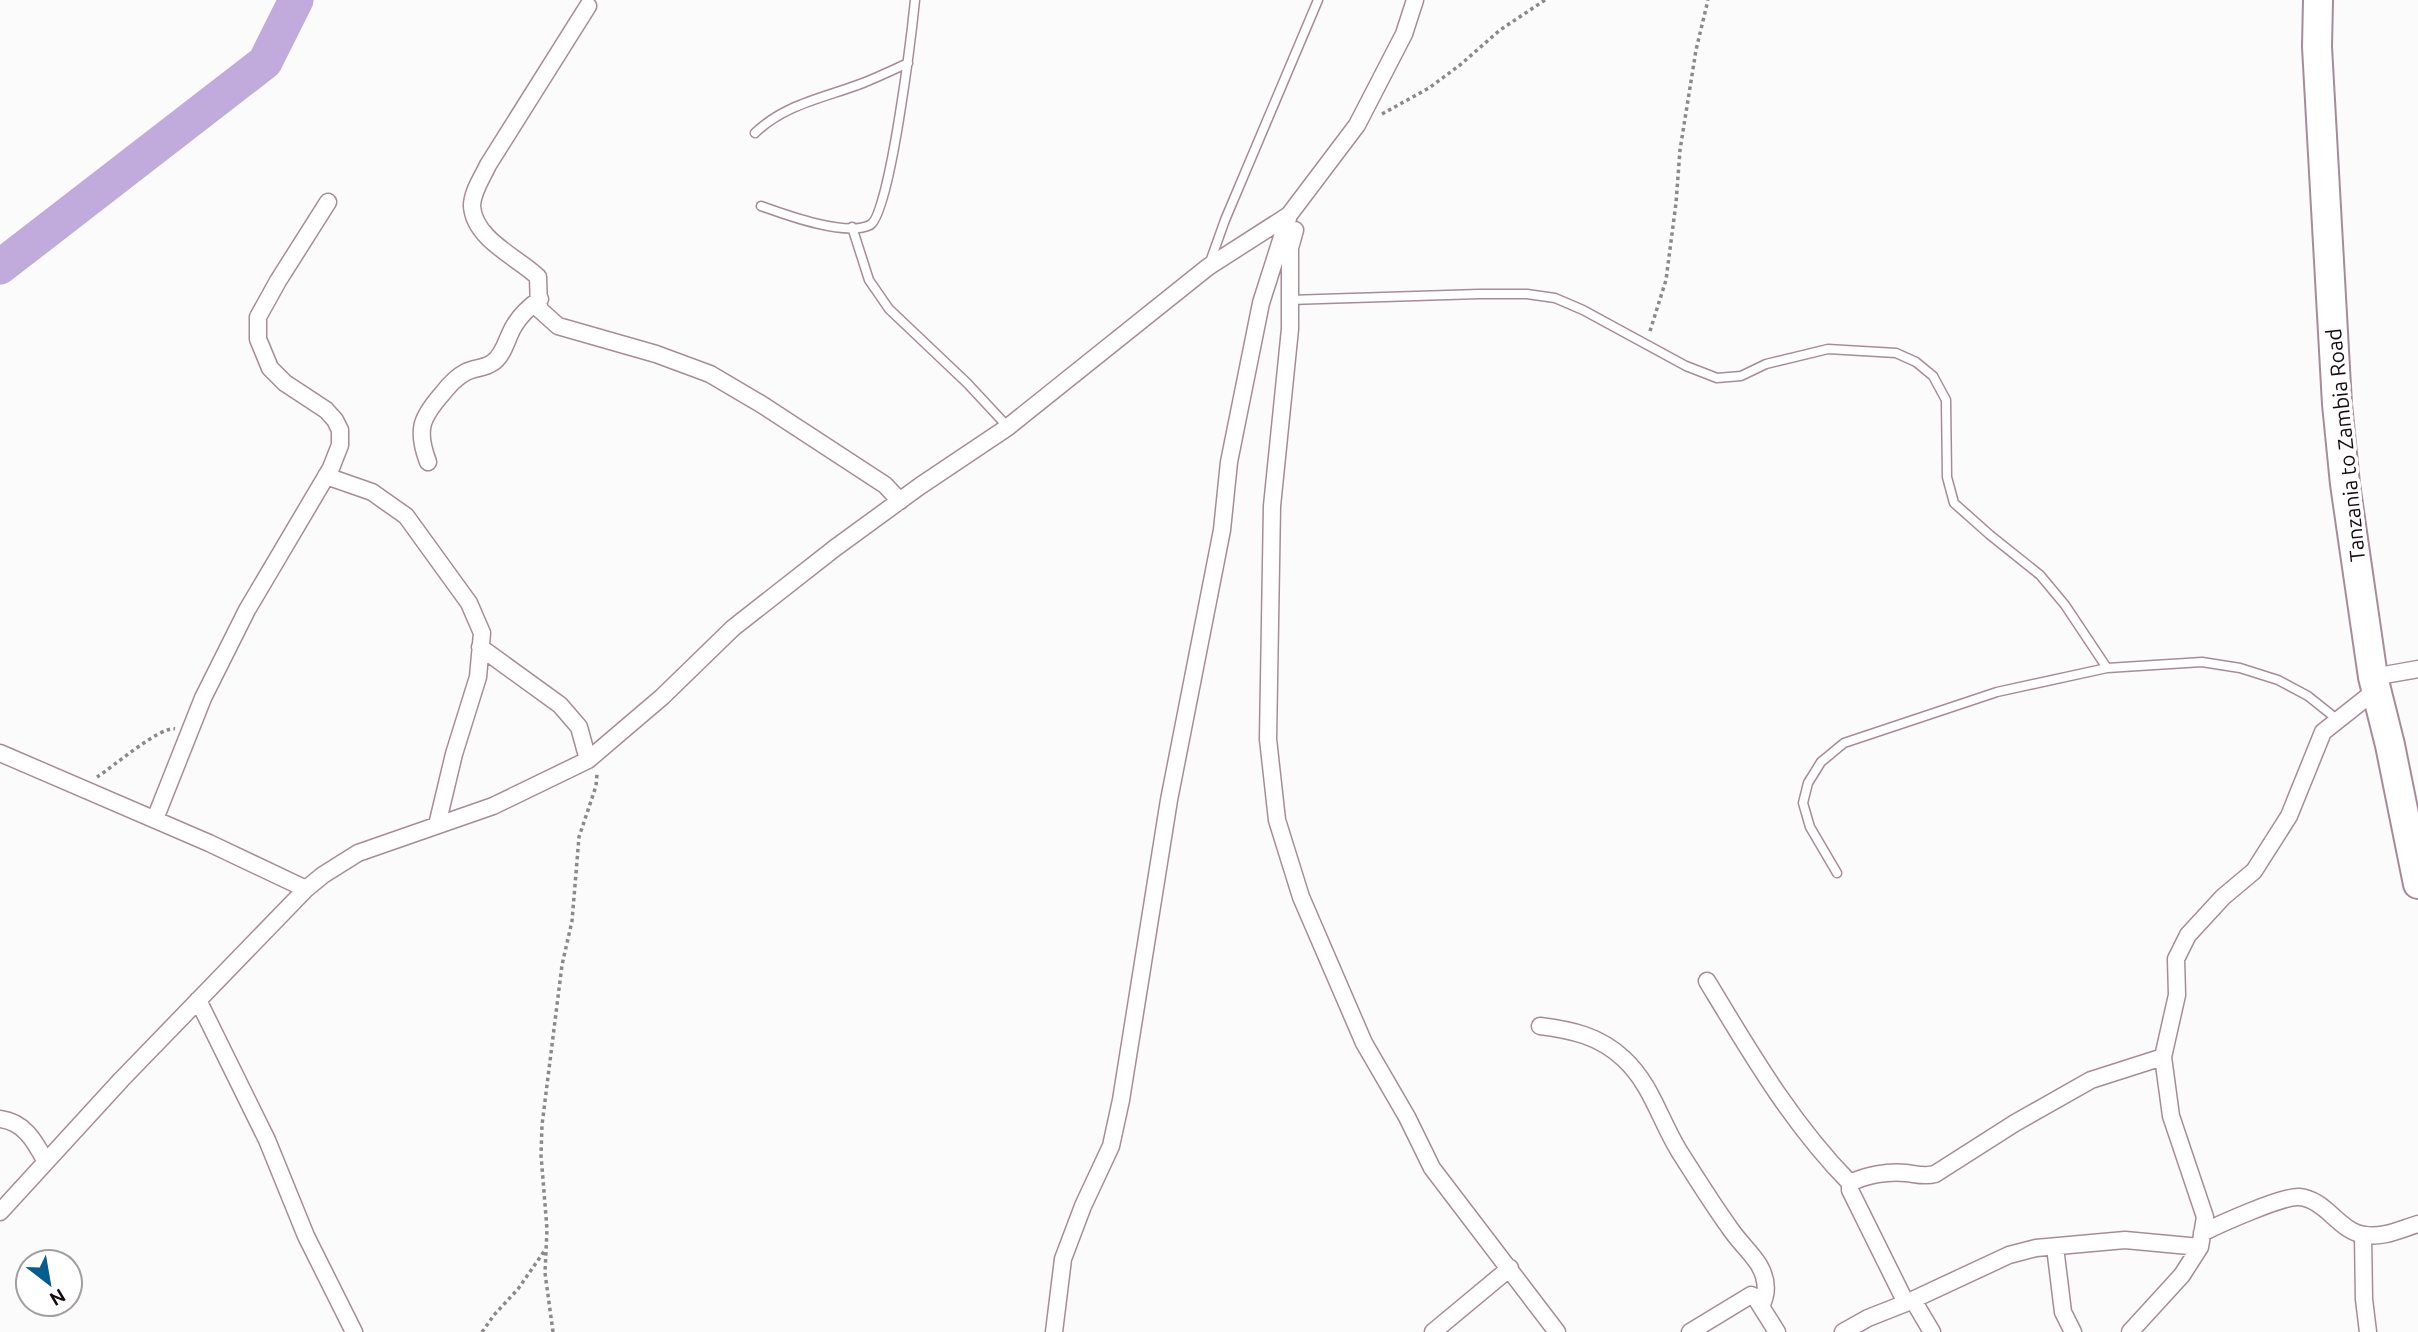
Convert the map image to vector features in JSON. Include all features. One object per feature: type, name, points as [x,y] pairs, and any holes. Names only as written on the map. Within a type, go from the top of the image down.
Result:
[{"type":"highway","name":"Tanzania to Zambia Road","points":[[2318,0],[2317,47],[2337,404],[2345,484],[2374,684],[2390,745],[2418,884]]},
{"type":"street","points":[[1054,1332],[1063,1259],[1083,1206],[1111,1146],[1121,1100],[1169,800],[1222,530],[1229,462],[1261,303],[1289,215],[1357,125],[1404,34],[1415,0]]},
{"type":"street","points":[[588,6],[475,190],[472,206],[483,232],[538,277],[539,309],[558,326],[656,354],[710,374],[741,391],[885,485],[900,501]]},
{"type":"street","points":[[1305,194],[1290,248],[1290,329],[1272,506],[1268,739],[1277,820],[1301,897],[1364,1043],[1407,1116],[1432,1168],[1557,1332]]},
{"type":"street","points":[[155,819],[203,698],[247,610],[326,476],[340,445],[340,430],[335,420],[326,410],[299,394],[271,368],[258,339],[258,317],[328,202]]},
{"type":"street","points":[[0,1212],[198,1000],[323,875],[358,853],[493,806],[593,756],[662,696],[733,628],[900,501],[1008,427],[1208,267],[1289,215]]},
{"type":"street","points":[[428,462],[422,446],[421,430],[426,413],[452,382],[467,371],[493,363],[501,354],[512,328],[523,312],[540,299]]},
{"type":"street","points":[[326,476],[372,492],[406,516],[469,603],[482,633],[478,677],[454,754],[437,825]]},
{"type":"street","points":[[480,648],[560,705],[579,727],[593,756]]},
{"type":"street","points":[[2130,1332],[2182,1275],[2201,1240],[2205,1217],[2171,1116],[2163,1057],[2176,995],[2176,959],[2188,936],[2223,897],[2254,871],[2289,816],[2323,732],[2374,684],[2418,668]]},
{"type":"street","points":[[0,753],[155,819],[306,890]]},
{"type":"street","points":[[1707,981],[1781,1101],[1827,1159],[1850,1183],[1850,1190],[1909,1302],[1932,1332]]},
{"type":"street","points":[[198,1000],[267,1140],[306,1236],[354,1332]]},
{"type":"street","points":[[1541,1026],[1568,1029],[1600,1040],[1625,1060],[1646,1087],[1677,1147],[1730,1230],[1759,1266],[1766,1286],[1766,1297],[1761,1306]]},
{"type":"street","points":[[1850,1183],[1863,1177],[1903,1173],[1927,1176],[1935,1174],[2015,1123],[2091,1080],[2163,1057]]},
{"type":"street","points":[[0,1119],[19,1125],[28,1132],[46,1162]]},
{"type":"street","points":[[1843,1332],[1868,1318],[1909,1302],[2009,1255],[2125,1240],[2201,1240],[2233,1218],[2298,1197],[2311,1200],[2348,1228],[2363,1235],[2384,1234],[2418,1224]]},
{"type":"street","points":[[2363,1235],[2364,1299],[2368,1332]]},
{"type":"street","points":[[2055,1247],[2063,1312],[2073,1332]]},
{"type":"street","points":[[1433,1332],[1510,1268]]},
{"type":"street","points":[[1690,1332],[1751,1295],[1755,1297],[1777,1332]]},
{"type":"lane","points":[[761,206],[800,219],[842,228],[870,225],[877,218],[888,177],[908,63],[915,0]]},
{"type":"lane","points":[[1208,267],[1225,220],[1318,0]]},
{"type":"lane","points":[[755,133],[767,121],[788,109],[862,83],[908,63]]},
{"type":"lane","points":[[852,227],[869,280],[889,309],[967,383],[1008,427]]},
{"type":"lane","points":[[1289,300],[1479,294],[1555,298],[1686,366],[1717,379],[1741,376],[1766,363],[1828,349],[1896,353],[1916,362],[1933,376],[1946,400],[1947,477],[1954,503],[1990,536],[2040,575],[2065,605],[2107,668]]},
{"type":"lane","points":[[1838,873],[1810,827],[1804,803],[1808,783],[1821,762],[1844,743],[1997,692],[2107,668],[2202,662],[2240,668],[2278,680],[2308,696],[2338,720]]},
{"type":"path","points":[[1357,125],[1384,114],[1429,88],[1500,30],[1545,0]]},
{"type":"path","points":[[1646,344],[1666,281],[1680,150],[1696,50],[1708,0]]},
{"type":"path","points":[[80,787],[170,727],[189,736]]},
{"type":"path","points":[[553,1332],[546,1296],[547,1229],[541,1155],[542,1125],[562,965],[572,921],[579,837],[596,786],[593,756]]},
{"type":"path","points":[[482,1332],[518,1289],[546,1248]]},
{"type":"waterway","points":[[0,267],[265,62],[296,0]]}]
